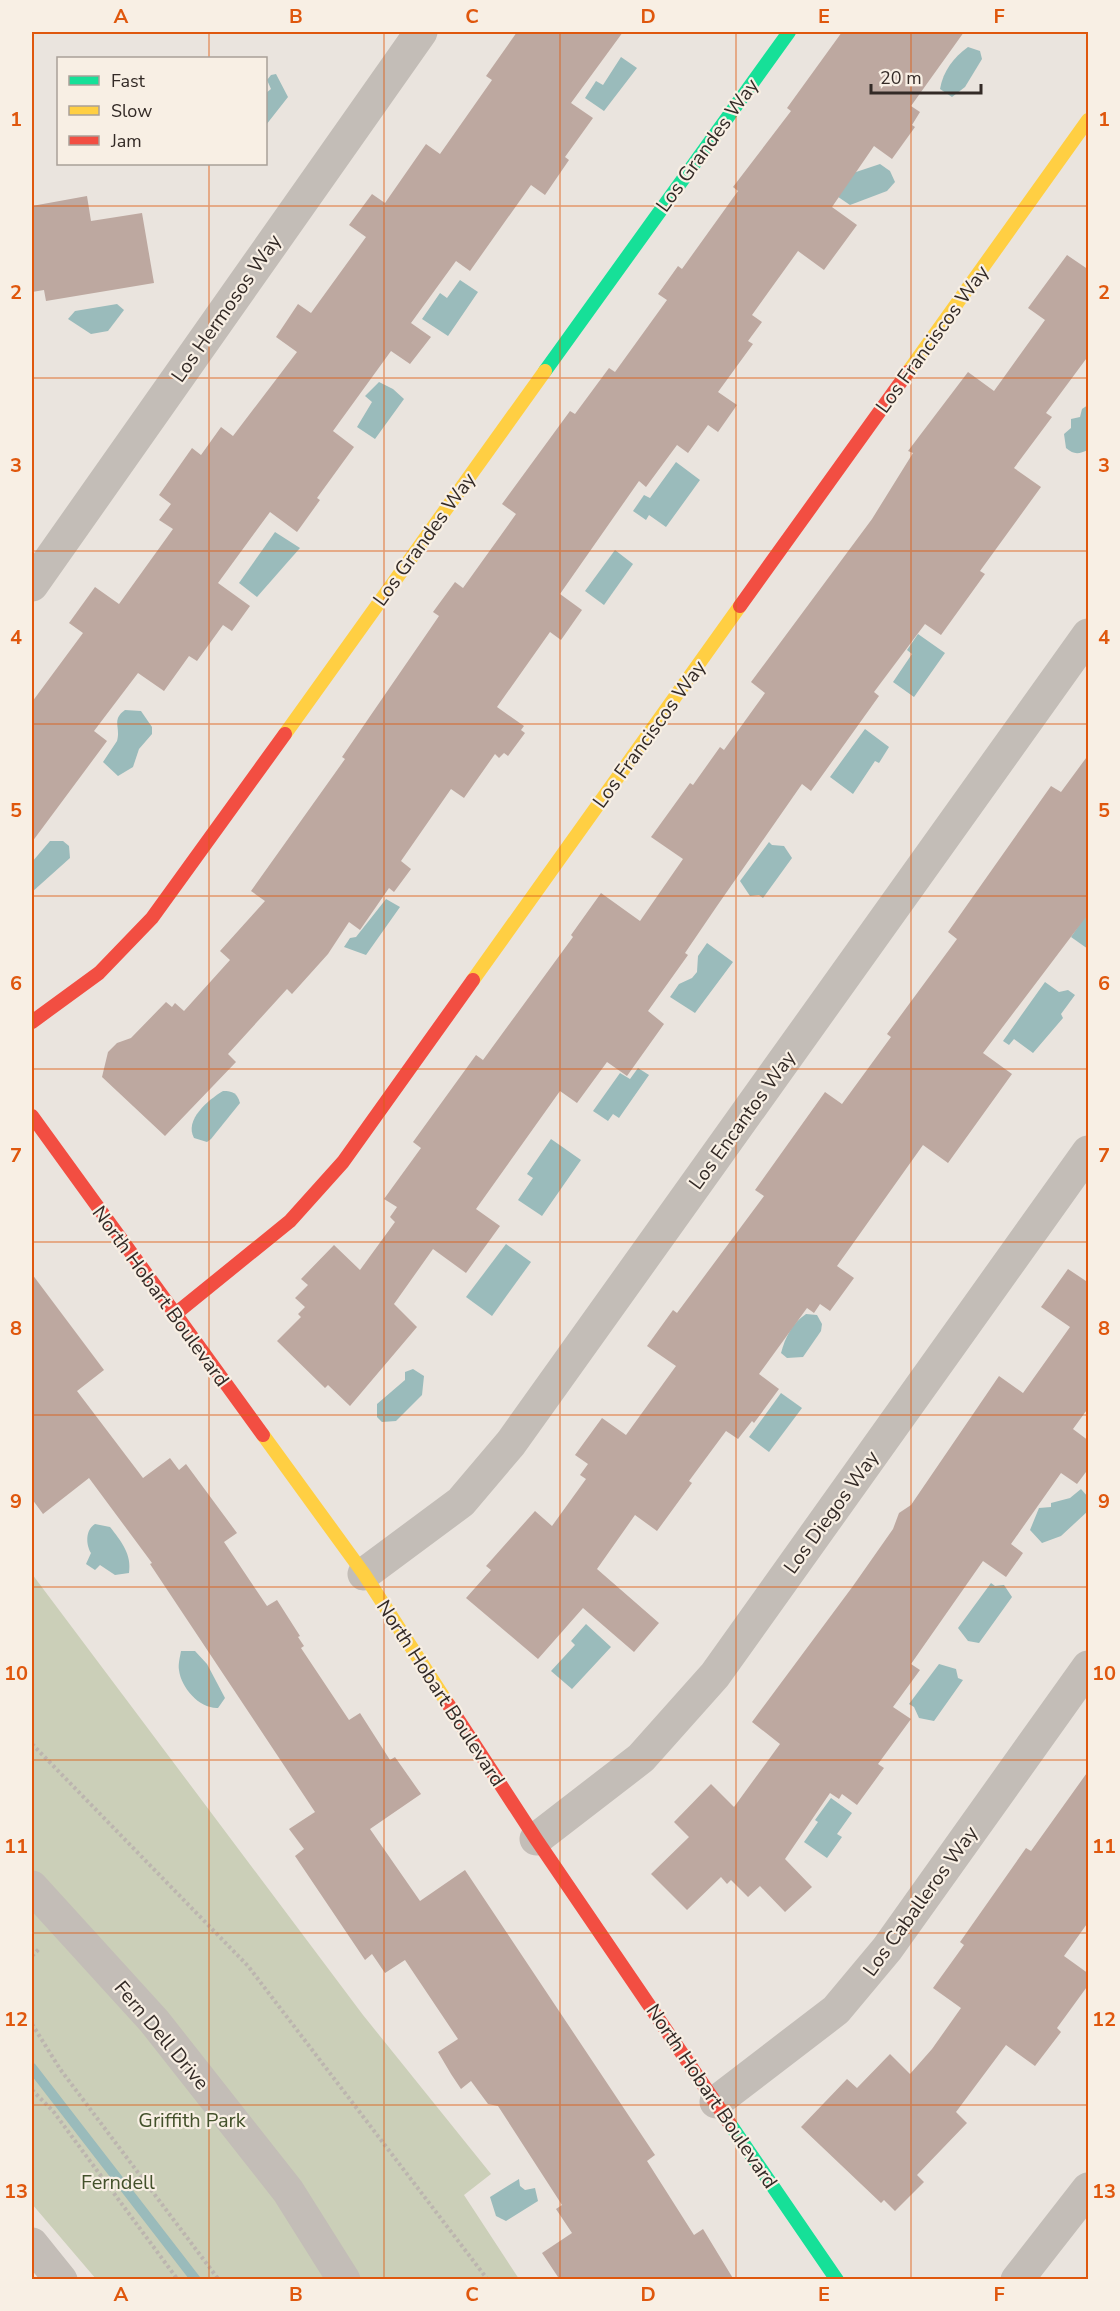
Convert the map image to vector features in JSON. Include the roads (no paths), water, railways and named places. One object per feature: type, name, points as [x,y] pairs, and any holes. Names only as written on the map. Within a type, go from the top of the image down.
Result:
[{"type":"street","name":"Los Hermosos Way","points":[[32,585],[421,32]]},
{"type":"street","name":"Los Grandes Way","points":[[32,1022],[99,973],[152,918],[789,32]]},
{"type":"street","name":"Los Franciscos Way","points":[[174,1315],[290,1221],[343,1162],[1089,120]]},
{"type":"street","name":"Los Encantos Way","points":[[364,1574],[461,1502],[511,1443],[1089,635]]},
{"type":"street","name":"North Hobart Boulevard","points":[[32,1116],[174,1315],[364,1574],[536,1839],[837,2280]]},
{"type":"street","name":"Los Diegos Way","points":[[536,1839],[642,1758],[715,1675],[1089,1152]]},
{"type":"street","name":"Los Caballeros Way","points":[[716,2102],[837,2010],[887,1949],[1089,1667]]},
{"type":"street","name":"Fern Dell Drive","points":[[32,1887],[154,2021],[288,2191],[344,2280]]},
{"type":"street","points":[[1017,2280],[1089,2189]]},
{"type":"street","points":[[32,2244],[61,2280]]},
{"type":"water","points":[[968,47],[980,51],[982,59],[965,87],[952,97],[940,89],[941,82],[950,65]]},
{"type":"water","points":[[621,57],[637,68],[604,111],[585,98],[596,81],[603,85]]},
{"type":"water","points":[[276,74],[288,97],[267,124],[267,92],[271,89],[267,80],[271,75]]},
{"type":"water","points":[[880,164],[890,171],[895,182],[887,191],[850,205],[825,188],[853,173]]},
{"type":"water","points":[[460,280],[478,292],[448,336],[422,319],[440,293],[447,298]]},
{"type":"water","points":[[117,304],[124,310],[108,331],[91,334],[68,319],[75,311]]},
{"type":"water","points":[[379,382],[393,389],[404,399],[375,439],[357,427],[372,402],[365,396]]},
{"type":"water","points":[[1088,405],[1088,450],[1074,453],[1066,448],[1064,434],[1071,428],[1071,419],[1080,417],[1082,409]]},
{"type":"water","points":[[676,462],[700,480],[666,527],[649,515],[646,520],[633,511],[644,495],[650,498]]},
{"type":"water","points":[[275,532],[300,548],[257,597],[239,583]]},
{"type":"water","points":[[615,550],[633,564],[604,605],[585,591]]},
{"type":"water","points":[[918,634],[945,653],[914,697],[893,682],[912,654],[907,650]]},
{"type":"water","points":[[125,710],[141,711],[152,727],[152,734],[139,749],[133,767],[118,776],[103,762],[117,741],[118,717]]},
{"type":"water","points":[[865,729],[889,747],[879,763],[875,761],[853,794],[830,777]]},
{"type":"water","points":[[50,841],[63,841],[69,846],[70,858],[32,892],[32,862]]},
{"type":"water","points":[[769,842],[772,845],[784,846],[792,858],[763,898],[759,895],[750,896],[740,881]]},
{"type":"water","points":[[386,899],[400,907],[366,955],[344,947],[350,938],[356,937]]},
{"type":"water","points":[[1086,915],[1088,917],[1088,949],[1071,937]]},
{"type":"water","points":[[707,943],[733,962],[695,1013],[670,997],[679,984],[692,978],[697,972],[698,956]]},
{"type":"water","points":[[1045,982],[1059,992],[1068,990],[1075,995],[1061,1014],[1063,1018],[1033,1053],[1014,1039],[1009,1045],[1003,1041]]},
{"type":"water","points":[[638,1068],[649,1075],[619,1118],[613,1114],[608,1121],[593,1111],[620,1073],[630,1079]]},
{"type":"water","points":[[223,1091],[234,1093],[240,1103],[211,1139],[207,1142],[194,1138],[192,1124],[199,1111]]},
{"type":"water","points":[[551,1139],[581,1160],[542,1216],[518,1200],[533,1178],[527,1174]]},
{"type":"water","points":[[506,1244],[531,1262],[492,1316],[466,1297]]},
{"type":"water","points":[[806,1314],[817,1315],[822,1324],[821,1331],[803,1357],[787,1358],[781,1353],[785,1342],[793,1326]]},
{"type":"water","points":[[413,1369],[424,1376],[422,1395],[396,1421],[382,1422],[377,1417],[377,1404],[405,1380],[405,1372]]},
{"type":"water","points":[[781,1393],[802,1408],[769,1452],[749,1437]]},
{"type":"water","points":[[1081,1489],[1088,1497],[1088,1511],[1061,1536],[1042,1543],[1030,1530],[1039,1508],[1051,1507],[1051,1503],[1070,1498]]},
{"type":"water","points":[[95,1524],[110,1527],[118,1537],[129,1560],[129,1573],[115,1575],[100,1565],[95,1570],[86,1564],[91,1553],[87,1542],[88,1534]]},
{"type":"water","points":[[991,1583],[995,1586],[1004,1585],[1012,1597],[979,1643],[968,1641],[958,1628]]},
{"type":"water","points":[[586,1624],[611,1647],[572,1689],[551,1671],[575,1645],[571,1641]]},
{"type":"water","points":[[181,1651],[195,1651],[207,1664],[225,1698],[218,1708],[198,1701],[183,1684],[179,1670]]},
{"type":"water","points":[[939,1664],[956,1669],[958,1678],[963,1680],[934,1721],[919,1718],[914,1707],[909,1704]]},
{"type":"water","points":[[831,1798],[852,1813],[837,1834],[842,1837],[827,1858],[804,1842],[818,1822],[815,1820]]},
{"type":"water","points":[[519,2179],[520,2186],[525,2190],[535,2188],[538,2201],[506,2221],[496,2216],[490,2197]]},
{"type":"waterway","points":[[32,2068],[196,2280]]},
{"type":"park label","name":"Griffith Park","points":[[192,2120]]},
{"type":"park label","name":"Ferndell","points":[[118,2182]]}]
